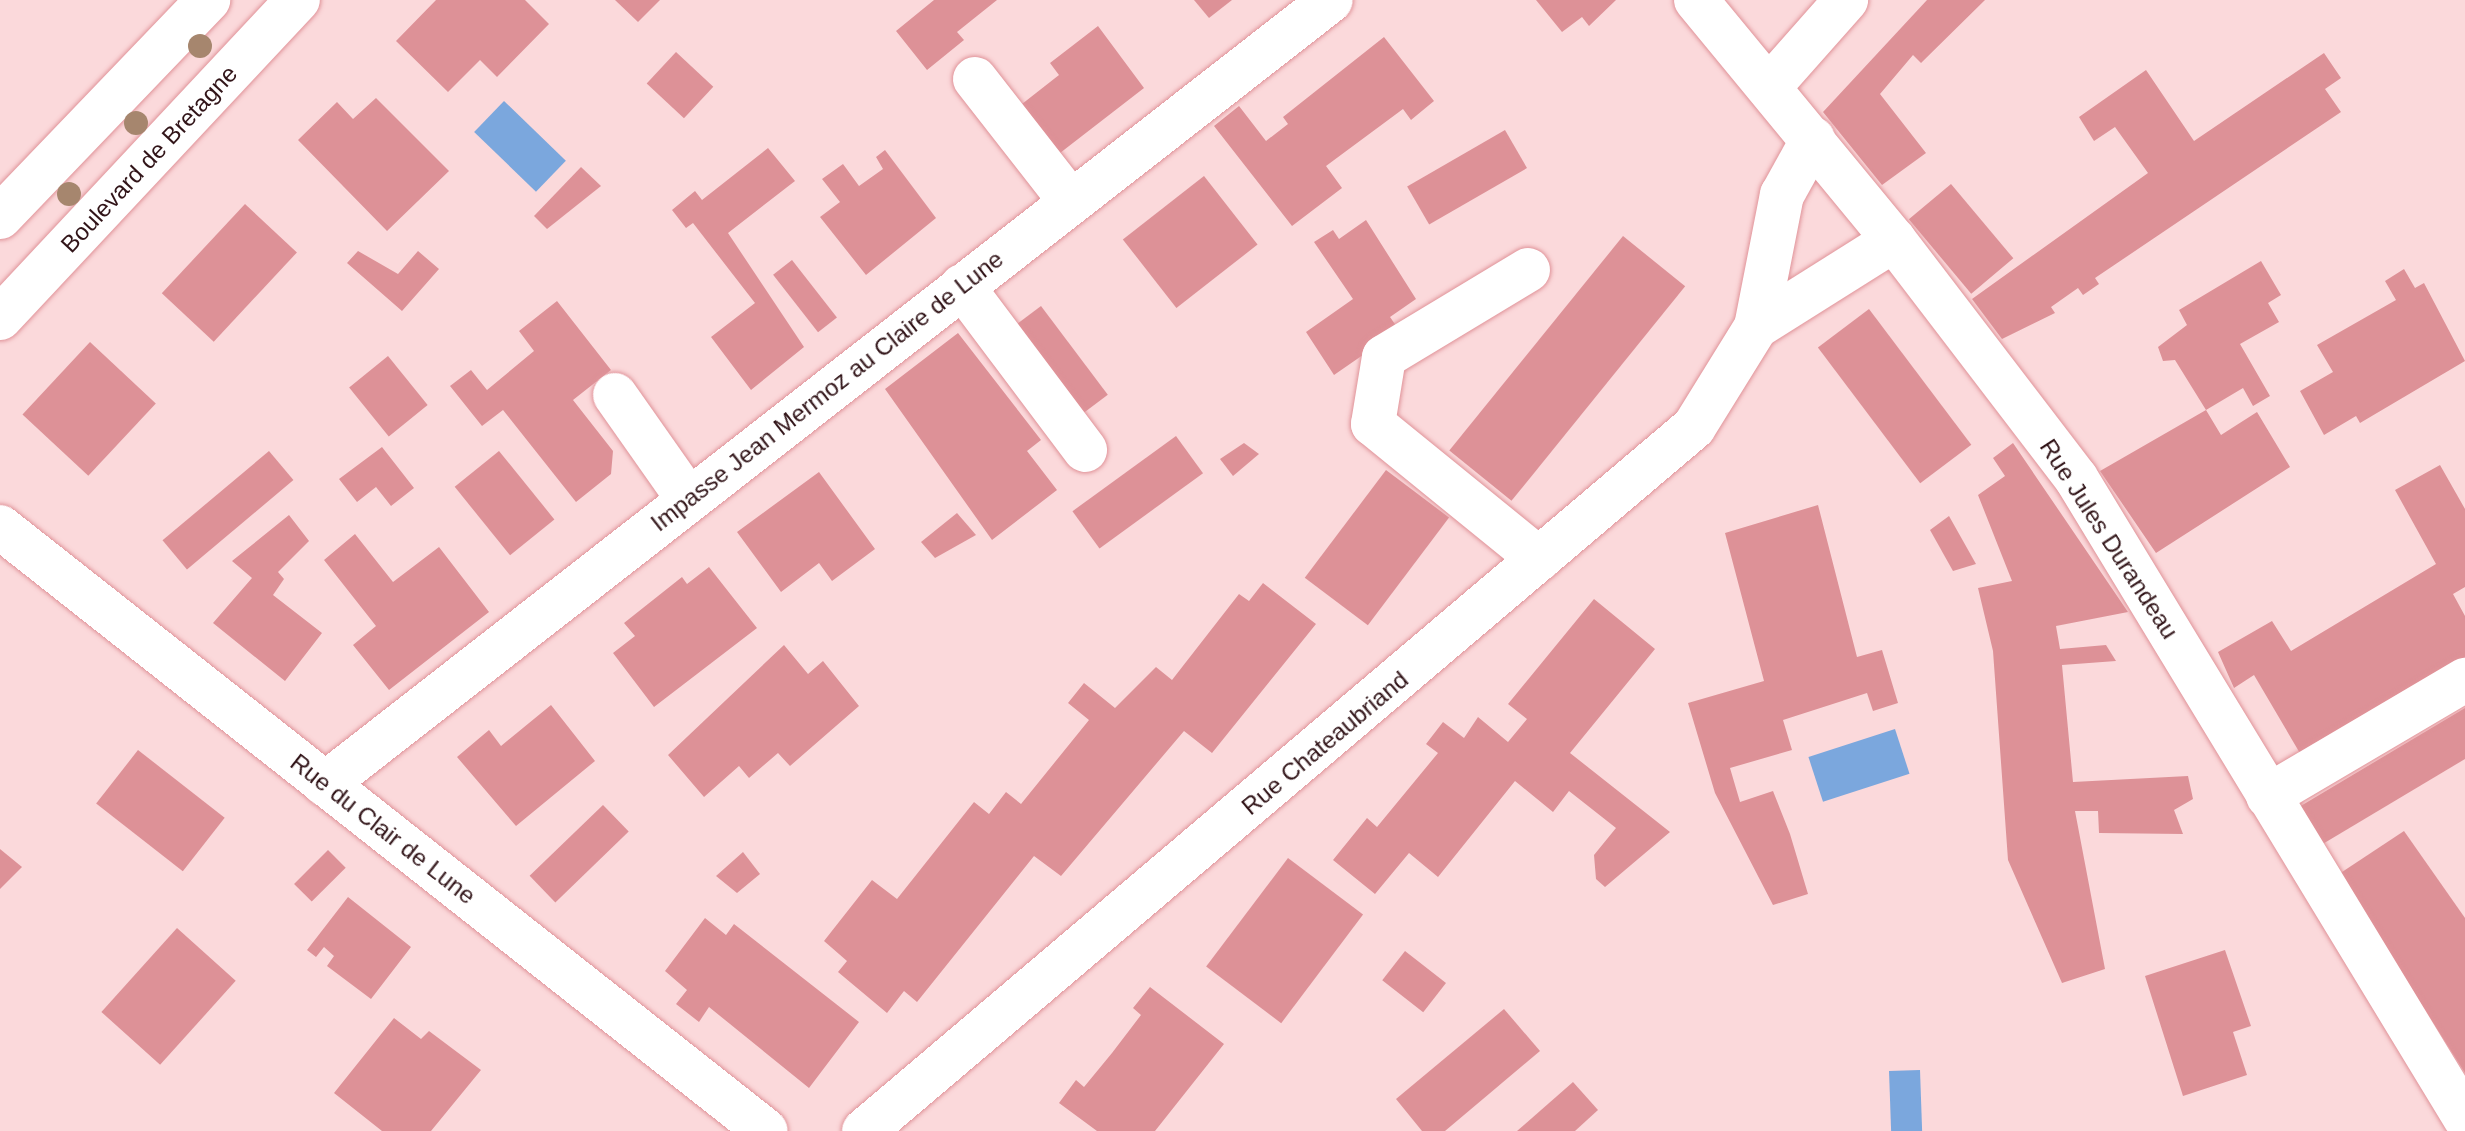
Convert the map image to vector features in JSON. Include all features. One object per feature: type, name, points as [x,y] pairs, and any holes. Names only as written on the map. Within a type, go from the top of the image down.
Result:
[{"type":"street","points":[[2,210],[208,0]]},
{"type":"street","name":"Boulevard de Bretagne","points":[[0,318],[298,0]]},
{"type":"street","name":"Impasse Jean Mermoz au Claire de Lune","points":[[325,784],[1331,0]]},
{"type":"street","name":"Rue Jules Durandeau","points":[[1696,0],[1894,240],[2076,478],[2465,1118]]},
{"type":"street","points":[[1770,86],[1846,0]]},
{"type":"street","points":[[975,79],[1071,202]]},
{"type":"street","name":"Rue Chateaubriand","points":[[864,1131],[1694,427],[1756,327],[1782,195],[1813,139]]},
{"type":"street","name":"Rue Chateaubriand","points":[[1756,327],[1894,240]]},
{"type":"street","points":[[1528,270],[1384,357],[1373,424],[1539,559]]},
{"type":"street","points":[[962,286],[1085,450]]},
{"type":"street","points":[[615,395],[688,499]]},
{"type":"street","name":"Rue du Clair de Lune","points":[[0,527],[766,1131]]},
{"type":"street","points":[[2268,796],[2465,680]]},
{"type":"water","points":[[504,101],[566,161],[536,192],[474,132]]},
{"type":"water","points":[[1895,729],[1910,774],[1823,802],[1808,757]]},
{"type":"water","points":[[1920,1070],[1922,1131],[1891,1131],[1889,1071]]},
{"type":"building","points":[[436,0],[525,0],[549,24],[497,77],[480,60],[448,92],[396,41]]},
{"type":"building","points":[[615,0],[660,0],[638,22]]},
{"type":"building","points":[[934,0],[997,0],[957,32],[964,40],[927,70],[896,31]]},
{"type":"building","points":[[1194,0],[1232,0],[1209,18]]},
{"type":"building","points":[[1536,0],[1616,0],[1589,26],[1582,17],[1562,32]]},
{"type":"building","points":[[1927,0],[1985,0],[1921,63],[1913,55],[1880,94],[1926,153],[1882,185],[1823,112]]},
{"type":"building","points":[[1098,26],[1144,88],[1060,153],[1022,104],[1059,75],[1050,63]]},
{"type":"building","points":[[1384,37],[1434,101],[1411,120],[1403,109],[1326,166],[1342,188],[1292,226],[1214,126],[1239,106],[1266,141],[1288,124],[1283,117]]},
{"type":"building","points":[[676,52],[713,87],[684,118],[647,83]]},
{"type":"building","points":[[2324,53],[2341,78],[2325,89],[2341,112],[2095,278],[2099,284],[2083,295],[2078,288],[2051,307],[2055,313],[2002,339],[1972,299],[2148,173],[2115,127],[2094,141],[2079,117],[2146,70],[2194,141]]},
{"type":"building","points":[[376,98],[449,171],[387,231],[298,140],[337,102],[353,119]]},
{"type":"building","points":[[1505,130],[1527,168],[1429,225],[1407,186]]},
{"type":"building","points":[[768,148],[795,181],[728,233],[804,347],[751,390],[711,337],[755,303],[693,223],[686,228],[672,210],[695,191],[702,200]]},
{"type":"building","points":[[885,150],[936,218],[866,275],[820,217],[840,202],[822,179],[843,164],[859,186],[883,169],[876,157]]},
{"type":"building","points":[[581,167],[601,186],[547,229],[534,216]]},
{"type":"building","points":[[1204,176],[1258,245],[1176,308],[1123,239]]},
{"type":"building","points":[[1951,184],[2013,258],[1971,294],[1909,219]]},
{"type":"building","points":[[245,204],[297,252],[214,342],[162,293]]},
{"type":"building","points":[[1366,220],[1416,299],[1390,317],[1399,330],[1334,375],[1306,332],[1353,299],[1314,242],[1333,230],[1339,239]]},
{"type":"building","points":[[1623,236],[1685,286],[1511,501],[1449,450]]},
{"type":"building","points":[[358,251],[398,274],[418,251],[439,269],[402,311],[347,263]]},
{"type":"building","points":[[792,260],[837,318],[818,332],[773,275]]},
{"type":"building","points":[[2261,261],[2281,295],[2268,303],[2279,322],[2240,344],[2270,396],[2253,406],[2243,388],[2206,410],[2175,360],[2163,361],[2158,347],[2187,325],[2179,310]]},
{"type":"building","points":[[2404,269],[2415,288],[2424,283],[2465,361],[2360,423],[2356,416],[2324,435],[2300,391],[2333,372],[2317,345],[2396,300],[2385,281]]},
{"type":"building","points":[[557,301],[611,370],[573,400],[613,451],[611,474],[576,502],[503,410],[482,426],[450,386],[471,370],[487,390],[534,351],[519,331]]},
{"type":"building","points":[[1041,306],[1108,395],[1080,416],[1013,327]]},
{"type":"building","points":[[1869,309],[1971,445],[1920,483],[1818,348]]},
{"type":"building","points":[[958,333],[1041,440],[1027,451],[1057,490],[992,540],[885,389]]},
{"type":"building","points":[[90,342],[156,403],[88,476],[22,414]]},
{"type":"building","points":[[388,356],[428,405],[389,436],[349,387]]},
{"type":"building","points":[[2206,410],[2221,435],[2257,412],[2290,467],[2156,553],[2100,471]]},
{"type":"building","points":[[1176,436],[1203,473],[1099,548],[1072,511]]},
{"type":"building","points":[[1244,443],[1259,454],[1233,476],[1220,459]]},
{"type":"building","points":[[2013,443],[2128,612],[2056,626],[2060,649],[2106,645],[2116,661],[2062,665],[2073,782],[2188,776],[2193,799],[2174,810],[2183,834],[2099,833],[2098,811],[2075,811],[2105,969],[2062,983],[2008,860],[1993,651],[1978,588],[2012,581],[1978,495],[2005,476],[1993,458]]},
{"type":"building","points":[[382,447],[414,488],[391,506],[376,487],[357,502],[339,479]]},
{"type":"building","points":[[269,451],[293,480],[187,569],[163,540]]},
{"type":"building","points":[[499,451],[554,519],[510,555],[455,487]]},
{"type":"building","points":[[2440,465],[2465,509],[2465,587],[2453,594],[2465,616],[2465,657],[2301,755],[2254,675],[2234,688],[2218,652],[2272,621],[2291,651],[2436,564],[2395,490]]},
{"type":"building","points":[[1386,470],[1449,518],[1368,625],[1305,578]]},
{"type":"building","points":[[819,472],[875,549],[832,581],[819,563],[781,592],[737,532]]},
{"type":"building","points":[[1818,505],[1857,657],[1882,650],[1898,703],[1873,711],[1867,693],[1783,720],[1792,750],[1730,768],[1740,802],[1773,791],[1790,834],[1808,894],[1773,905],[1715,793],[1688,703],[1764,681],[1725,533]]},
{"type":"building","points":[[957,513],[976,535],[935,558],[921,542]]},
{"type":"building","points":[[289,515],[309,541],[278,572],[284,579],[273,595],[322,633],[285,681],[213,623],[252,578],[232,561]]},
{"type":"building","points":[[1949,516],[1976,564],[1953,571],[1930,530]]},
{"type":"building","points":[[355,534],[393,582],[439,547],[489,612],[389,690],[353,645],[376,626],[324,560]]},
{"type":"building","points":[[709,567],[757,628],[654,707],[613,653],[635,636],[624,623],[682,577],[687,584]]},
{"type":"building","points":[[1263,583],[1316,624],[1212,753],[1184,731],[1061,876],[1034,856],[917,1002],[904,991],[887,1013],[838,972],[847,961],[824,941],[872,880],[897,899],[974,802],[989,814],[1006,792],[1021,804],[1089,720],[1068,703],[1084,683],[1115,708],[1156,667],[1172,680],[1239,594],[1249,601]]},
{"type":"building","points":[[1594,599],[1655,649],[1570,753],[1670,832],[1605,887],[1596,879],[1594,855],[1616,828],[1569,791],[1553,812],[1515,781],[1438,877],[1409,853],[1375,894],[1333,860],[1367,818],[1377,827],[1438,753],[1426,744],[1443,722],[1464,738],[1478,717],[1508,742],[1527,719],[1508,704]]},
{"type":"building","points":[[784,645],[808,674],[823,661],[859,706],[790,766],[778,753],[749,778],[739,766],[704,797],[668,755]]},
{"type":"building","points":[[551,705],[595,761],[516,826],[457,757],[489,730],[501,746]]},
{"type":"building","points":[[2465,708],[2465,759],[2321,845],[2299,807]]},
{"type":"building","points":[[138,750],[225,818],[183,871],[96,804]]},
{"type":"building","points":[[603,805],[629,832],[555,902],[530,876]]},
{"type":"building","points":[[2404,831],[2465,918],[2465,1073],[2339,874]]},
{"type":"building","points":[[0,849],[22,867],[0,889]]},
{"type":"building","points":[[328,850],[346,868],[312,902],[294,884]]},
{"type":"building","points":[[743,852],[760,874],[737,893],[716,876]]},
{"type":"building","points":[[1288,858],[1363,915],[1281,1023],[1206,967]]},
{"type":"building","points":[[348,897],[411,947],[371,999],[327,966],[334,956],[324,947],[316,957],[307,950]]},
{"type":"building","points":[[705,918],[726,935],[734,924],[859,1022],[809,1088],[709,1007],[699,1022],[676,1004],[687,990],[665,971]]},
{"type":"building","points":[[177,928],[236,981],[160,1065],[101,1012]]},
{"type":"building","points":[[2225,950],[2251,1026],[2233,1032],[2247,1075],[2183,1096],[2145,976]]},
{"type":"building","points":[[1405,951],[1446,983],[1423,1012],[1382,980]]},
{"type":"building","points":[[1150,987],[1224,1044],[1155,1131],[1097,1131],[1059,1103],[1076,1080],[1084,1087],[1112,1053],[1141,1015],[1133,1008]]},
{"type":"building","points":[[1504,1009],[1540,1051],[1445,1131],[1422,1131],[1396,1099]]},
{"type":"building","points":[[394,1018],[421,1039],[429,1031],[481,1070],[431,1131],[382,1131],[334,1093]]},
{"type":"building","points":[[1573,1082],[1598,1110],[1575,1131],[1517,1131]]}]
